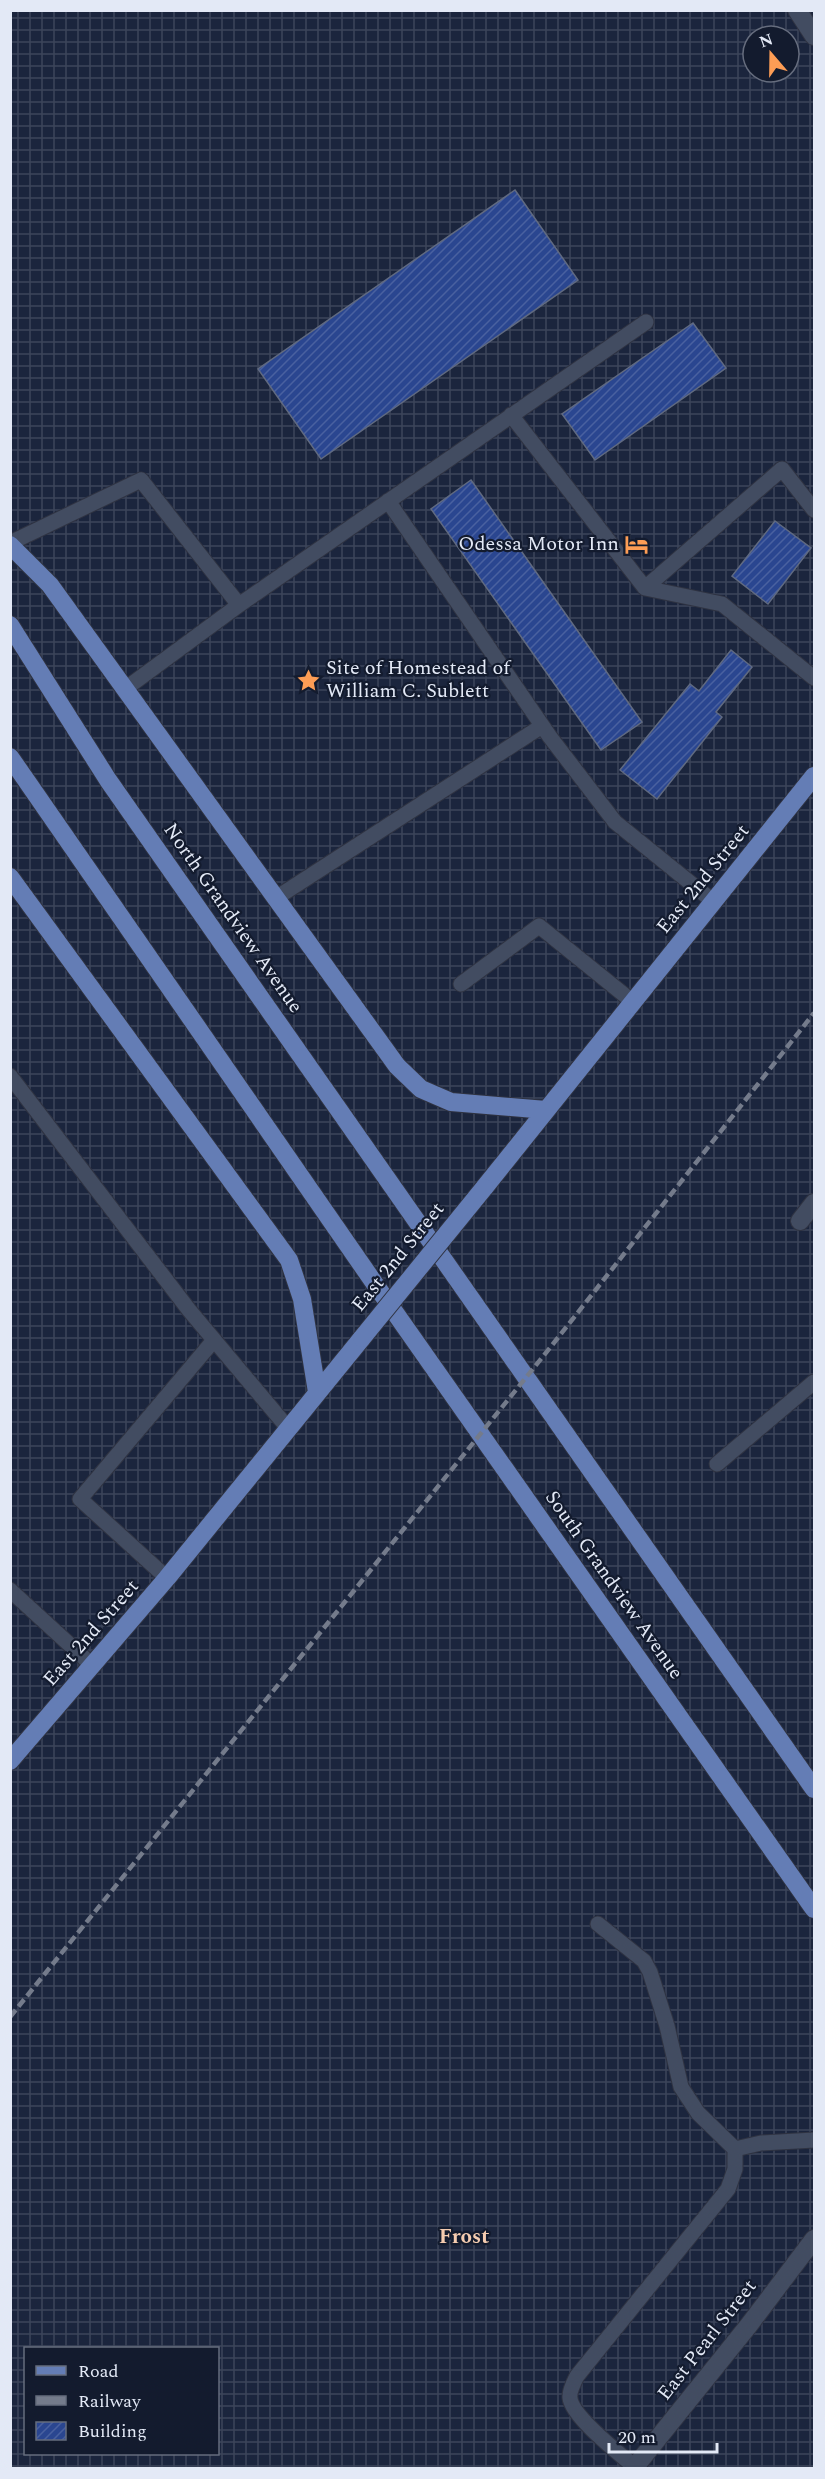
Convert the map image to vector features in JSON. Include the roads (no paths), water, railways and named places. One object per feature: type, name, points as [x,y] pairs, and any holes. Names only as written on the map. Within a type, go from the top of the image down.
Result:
[{"type":"main road","points":[[10,544],[50,585],[397,1066],[420,1089],[451,1102],[546,1110]]},
{"type":"main road","name":"North Grandview Avenue","points":[[10,625],[108,780],[814,1789]]},
{"type":"main road","name":"South Grandview Avenue","points":[[10,757],[377,1287],[814,1909]]},
{"type":"main road","name":"East 2nd Street","points":[[10,1761],[167,1578],[484,1188],[814,776]]},
{"type":"main road","points":[[10,877],[289,1260],[302,1299],[317,1392]]},
{"type":"street","points":[[797,10],[814,36]]},
{"type":"street","points":[[800,1221],[814,1203]]},
{"type":"street","name":"East Pearl Street","points":[[634,2468],[749,2325],[814,2239]]},
{"type":"lane","points":[[125,689],[239,605],[646,322]]},
{"type":"lane","points":[[512,415],[645,588],[722,604],[814,678]]},
{"type":"lane","points":[[645,588],[782,469],[814,510]]},
{"type":"lane","points":[[10,544],[141,480],[239,605]]},
{"type":"lane","points":[[388,501],[542,726],[615,822],[714,902]]},
{"type":"lane","points":[[276,898],[542,726]]},
{"type":"lane","points":[[461,984],[539,926],[633,1002]]},
{"type":"lane","points":[[10,1076],[189,1310],[288,1428]]},
{"type":"lane","points":[[167,1578],[80,1499],[214,1340]]},
{"type":"lane","points":[[717,1464],[814,1382]]},
{"type":"lane","points":[[10,1590],[93,1666]]},
{"type":"lane","points":[[598,1924],[644,1961],[650,1972],[667,2026],[681,2087],[698,2113],[735,2149],[735,2169],[728,2189],[577,2376],[569,2395],[571,2404],[594,2431],[634,2468]]},
{"type":"lane","points":[[735,2149],[761,2143],[814,2140]]},
{"type":"railway","points":[[10,2017],[553,1344],[814,1013]]},
{"type":"place","name":"Odessa Motor Inn","points":[[637,544]]},
{"type":"place","name":"Site of Homestead of William C. Sublett","points":[[308,680]]},
{"type":"district","name":"Frost","points":[[464,2237]]}]
